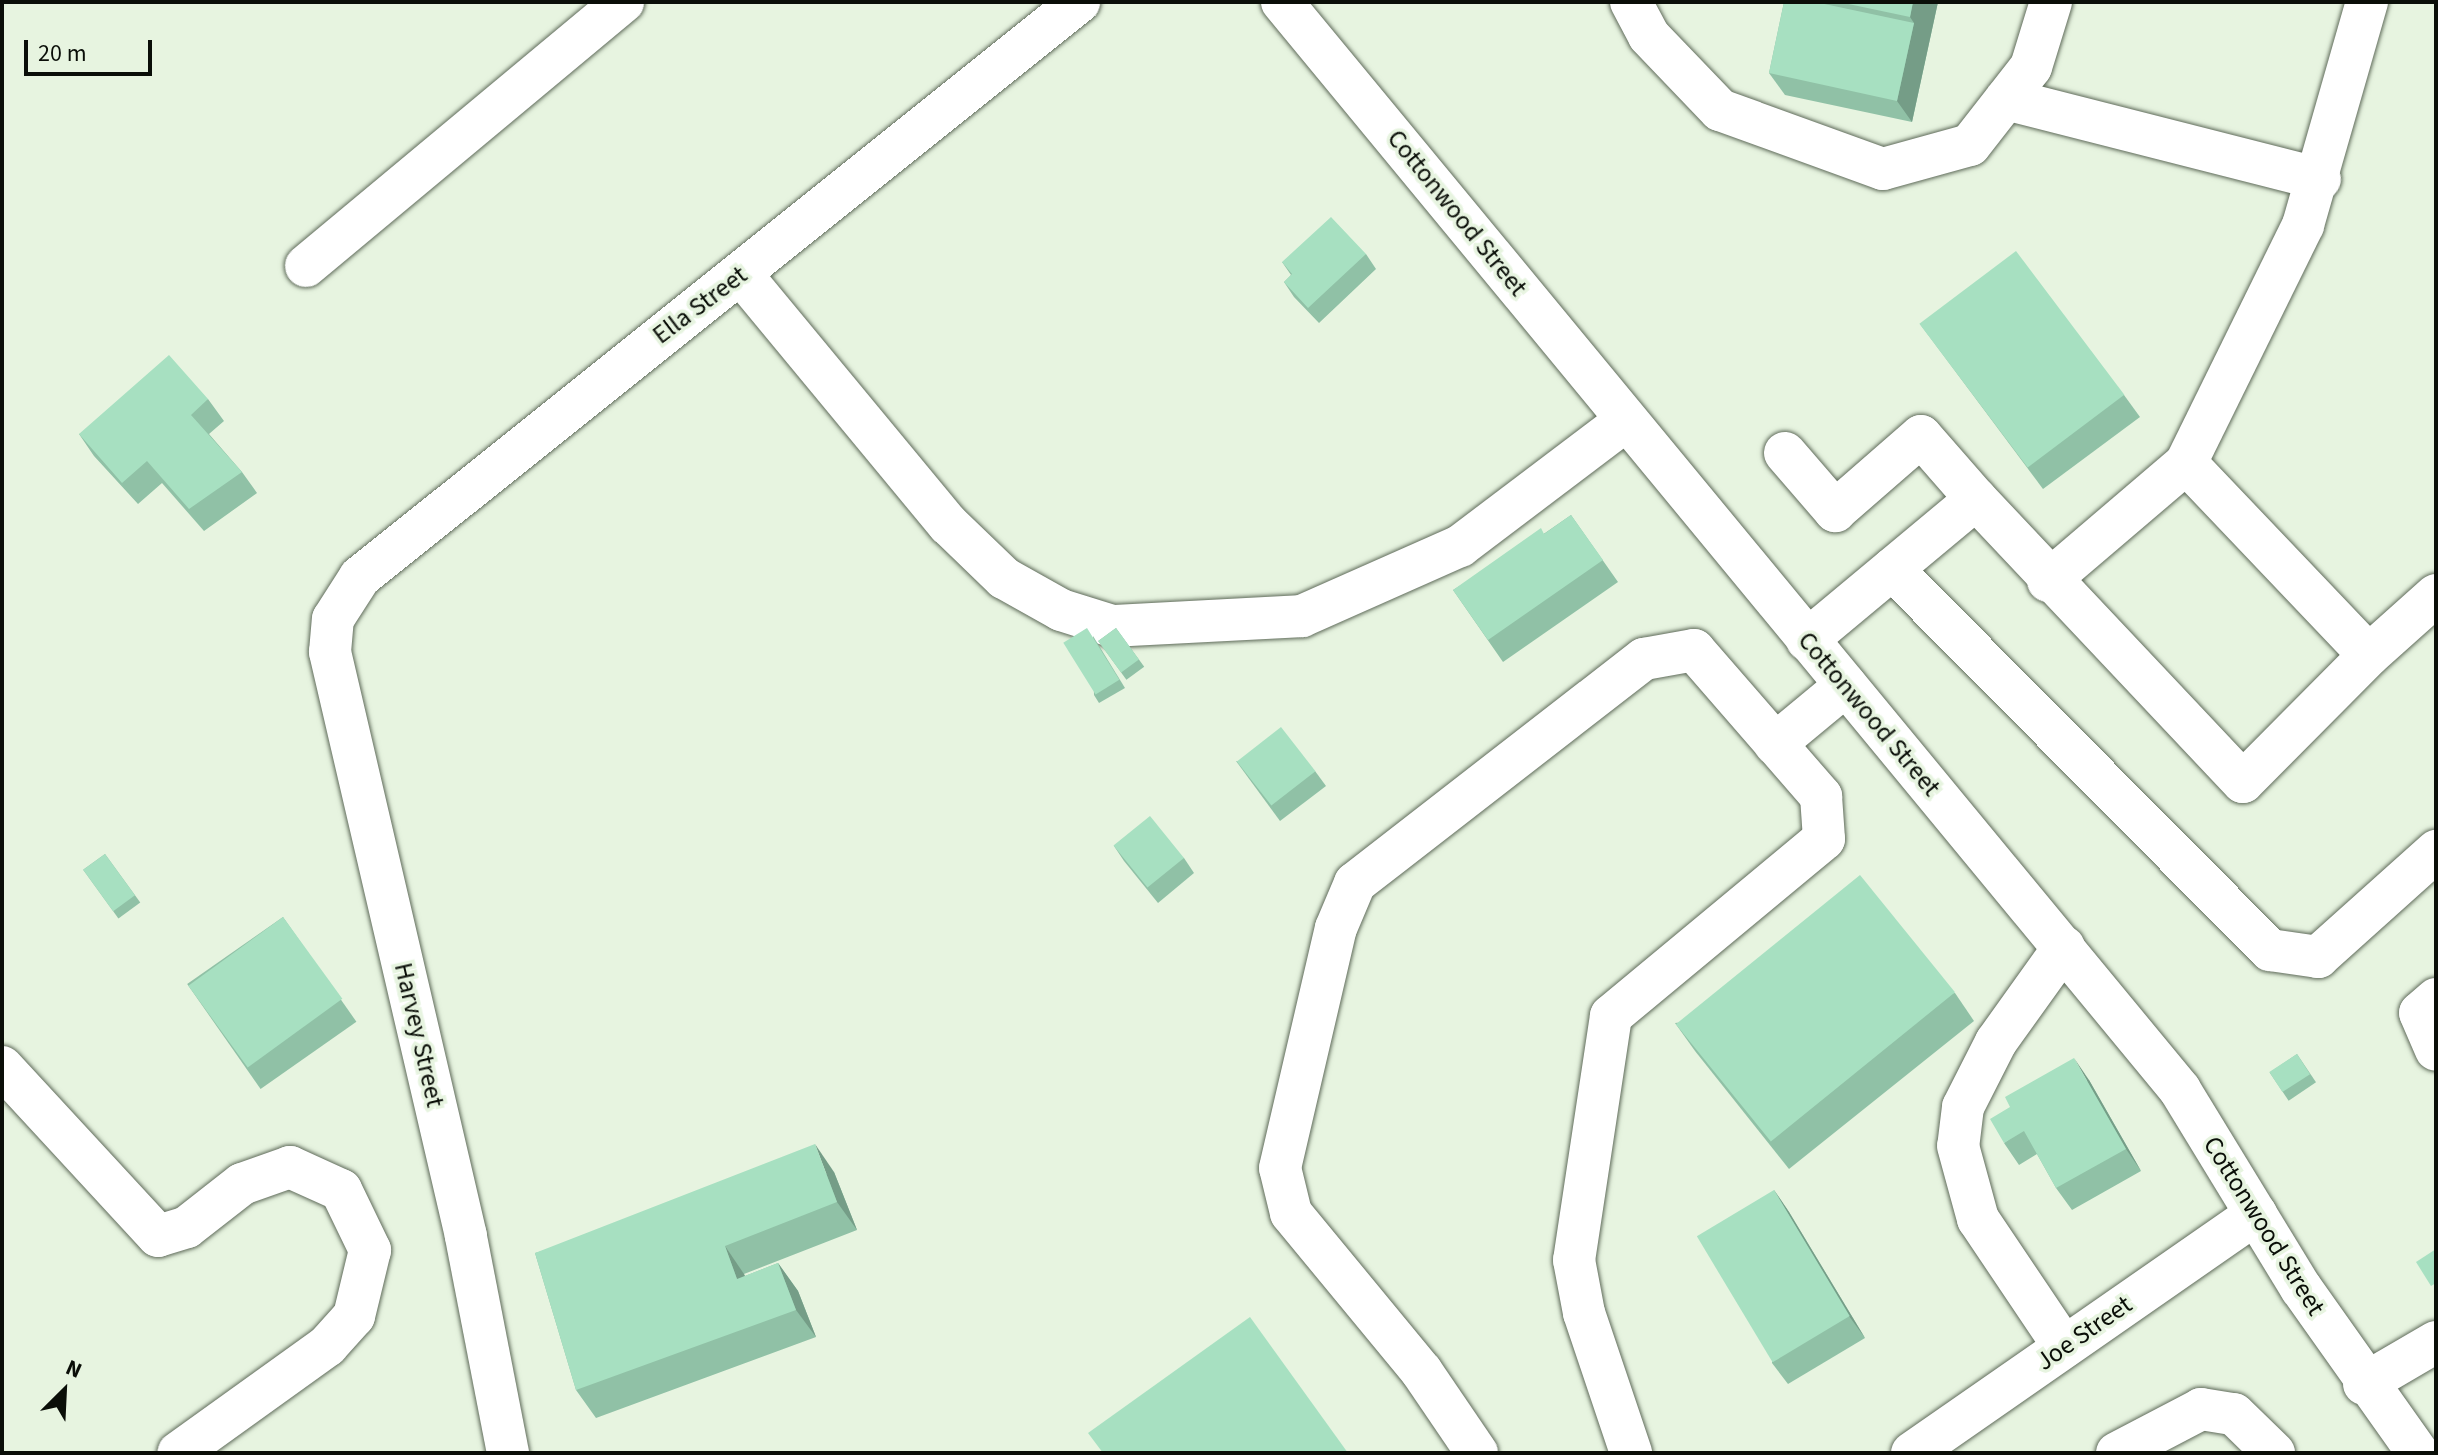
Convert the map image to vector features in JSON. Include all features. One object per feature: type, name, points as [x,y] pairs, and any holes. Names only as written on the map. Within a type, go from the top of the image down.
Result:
[{"type":"street","points":[[306,266],[623,2]]},
{"type":"street","name":"Ella Street","points":[[333,619],[360,577],[1079,2]]},
{"type":"street","name":"Cottonwood Street","points":[[1282,2],[2180,1090],[2364,1384],[2418,1453]]},
{"type":"street","points":[[1631,2],[1649,36],[1720,110],[1883,169],[1970,145],[2031,67],[2051,2]]},
{"type":"street","points":[[2048,581],[2186,463],[2320,179],[2367,2]]},
{"type":"street","points":[[2006,99],[2320,179]]},
{"type":"street","points":[[741,274],[948,524],[1004,578],[1061,610],[1112,626],[1302,616],[1460,546],[1625,421]]},
{"type":"street","points":[[1785,453],[1835,511],[1921,436],[2048,581],[2243,782],[2369,655],[2436,595]]},
{"type":"street","points":[[2186,463],[2369,655]]},
{"type":"street","points":[[1807,640],[1976,499]]},
{"type":"street","points":[[1892,569],[2270,950],[2318,957],[2436,851]]},
{"type":"street","name":"Harvey Street","points":[[333,619],[330,652],[508,1453]]},
{"type":"street","points":[[1477,1453],[1422,1372],[1291,1213],[1280,1168],[1336,928],[1355,883],[1644,659],[1694,650],[1821,796],[1824,839],[1611,1016],[1574,1260],[1584,1313],[1631,1453]]},
{"type":"street","points":[[1775,744],[1846,685]]},
{"type":"street","points":[[2064,947],[1996,1042],[1963,1107],[1958,1146],[1978,1219],[2064,1347]]},
{"type":"street","points":[[2436,999],[2420,1013],[2436,1050]]},
{"type":"street","points":[[2,1067],[158,1236],[187,1227],[242,1184],[290,1167],[341,1190],[370,1250],[354,1316],[327,1346],[178,1453]]},
{"type":"street","name":"Joe Street","points":[[1912,1453],[2256,1214]]},
{"type":"street","points":[[2364,1384],[2436,1342]]},
{"type":"street","points":[[2117,1453],[2201,1409],[2234,1414],[2274,1453]]},
{"type":"building","points":[[1784,2],[1815,2],[1914,23],[1897,101],[1769,73]]},
{"type":"building","points":[[1839,2],[1913,2],[1910,17]]},
{"type":"building","points":[[1331,217],[1366,254],[1308,308],[1284,282],[1292,274],[1282,262]]},
{"type":"building","points":[[2016,251],[2124,395],[2028,468],[1919,324]]},
{"type":"building","points":[[169,355],[208,399],[191,415],[242,472],[189,509],[147,461],[122,483],[79,434]]},
{"type":"building","points":[[1571,515],[1603,560],[1488,640],[1453,590],[1541,528],[1544,534]]},
{"type":"building","points":[[1087,628],[1119,680],[1096,695],[1063,643]]},
{"type":"building","points":[[1116,628],[1139,660],[1121,672],[1098,641]]},
{"type":"building","points":[[1281,727],[1315,771],[1271,806],[1237,761]]},
{"type":"building","points":[[1150,816],[1184,858],[1147,888],[1113,846]]},
{"type":"building","points":[[105,854],[135,895],[113,911],[83,870]]},
{"type":"building","points":[[1860,875],[1955,992],[1771,1141],[1676,1024]]},
{"type":"building","points":[[283,917],[342,999],[248,1067],[188,986]]},
{"type":"building","points":[[2297,1054],[2310,1074],[2282,1092],[2269,1072]]},
{"type":"building","points":[[2074,1058],[2126,1149],[2056,1188],[2024,1131],[2004,1143],[1990,1119],[2010,1107],[2005,1097]]},
{"type":"building","points":[[815,1144],[837,1202],[725,1246],[737,1279],[778,1263],[796,1310],[576,1390],[535,1253]]},
{"type":"building","points":[[1774,1190],[1850,1316],[1773,1362],[1697,1236]]},
{"type":"building","points":[[2436,1249],[2436,1283],[2431,1286],[2416,1262]]},
{"type":"building","points":[[1250,1317],[1348,1453],[1103,1453],[1088,1433]]}]
